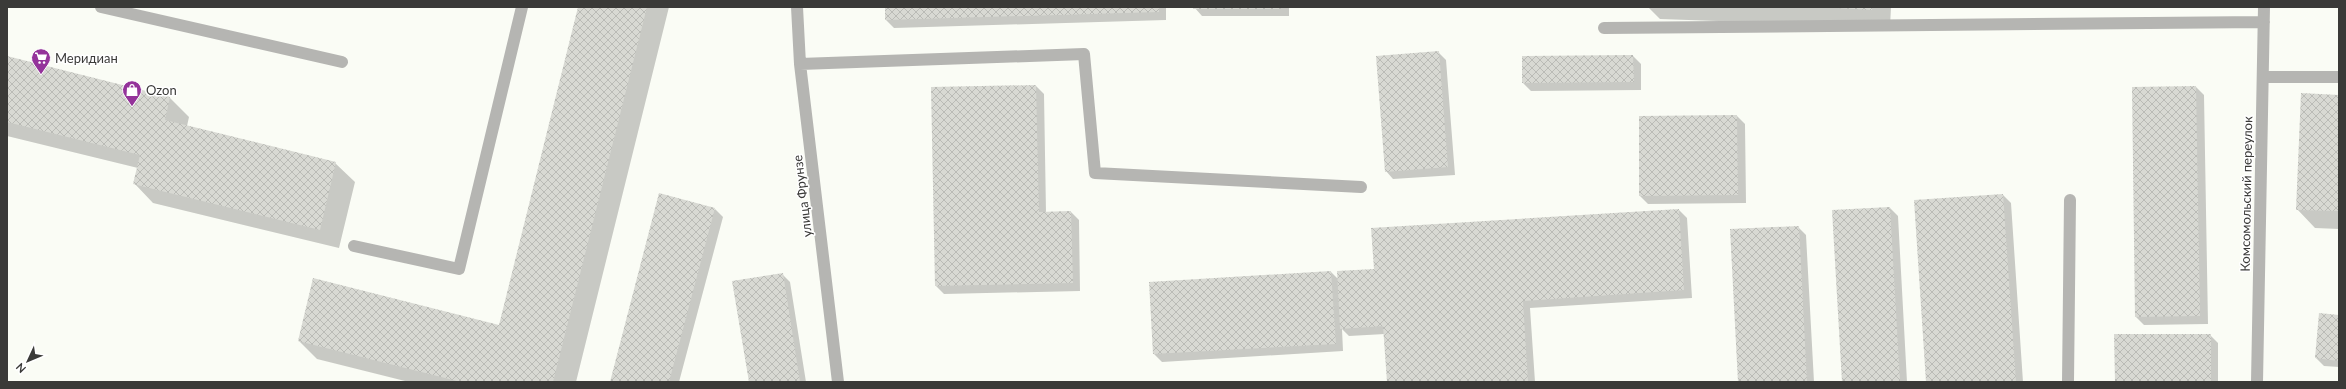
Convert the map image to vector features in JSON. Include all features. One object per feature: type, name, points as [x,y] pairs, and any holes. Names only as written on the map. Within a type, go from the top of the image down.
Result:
[{"type":"street","points":[[102,7],[342,62]]},
{"type":"street","points":[[354,246],[460,269],[522,7]]},
{"type":"street","name":"улица Фрунзе","points":[[797,7],[800,64],[838,382]]},
{"type":"street","name":"Комсомольский переулок","points":[[2257,382],[2264,7]]},
{"type":"street","points":[[1604,28],[2264,22]]},
{"type":"street","points":[[800,64],[1084,54],[1095,173],[1361,187]]},
{"type":"street","points":[[2263,77],[2339,77]]},
{"type":"street","points":[[2068,382],[2070,200]]},
{"type":"building","points":[[578,7],[647,7],[553,382],[461,382],[298,341],[313,278],[499,325]]},
{"type":"building","points":[[885,7],[1159,7],[1159,12],[885,20]]},
{"type":"building","points":[[1193,7],[1281,7],[1281,9],[1193,9]]},
{"type":"building","points":[[1872,7],[1872,10],[1837,8]]},
{"type":"building","points":[[1439,51],[1448,167],[1385,172],[1376,56]]},
{"type":"building","points":[[1633,55],[1634,82],[1522,83],[1522,56]]},
{"type":"building","points":[[7,56],[170,97],[165,120],[336,162],[320,230],[133,184],[140,155],[7,122]]},
{"type":"building","points":[[1036,85],[1039,212],[1071,211],[1073,283],[935,286],[931,87]]},
{"type":"building","points":[[2196,86],[2200,316],[2135,317],[2132,87]]},
{"type":"building","points":[[2301,93],[2339,95],[2339,211],[2296,210]]},
{"type":"building","points":[[1737,115],[1738,195],[1639,196],[1639,116]]},
{"type":"building","points":[[659,193],[715,208],[669,382],[610,382]]},
{"type":"building","points":[[2003,194],[2016,382],[1926,382],[1914,200]]},
{"type":"building","points":[[1890,207],[1900,382],[1842,382],[1832,210]]},
{"type":"building","points":[[1679,209],[1684,290],[1523,301],[1528,382],[1387,382],[1383,326],[1340,329],[1337,271],[1374,269],[1371,228]]},
{"type":"building","points":[[1799,226],[1807,382],[1738,382],[1730,229]]},
{"type":"building","points":[[1331,271],[1336,344],[1153,354],[1149,282]]},
{"type":"building","points":[[783,273],[800,382],[749,382],[732,281]]},
{"type":"building","points":[[2319,313],[2339,315],[2339,361],[2315,358]]},
{"type":"building","points":[[2114,334],[2211,334],[2211,382],[2115,382]]},
{"type":"place","name":"Меридиан","points":[[41,75]]},
{"type":"place","name":"Ozon","points":[[132,107]]}]
